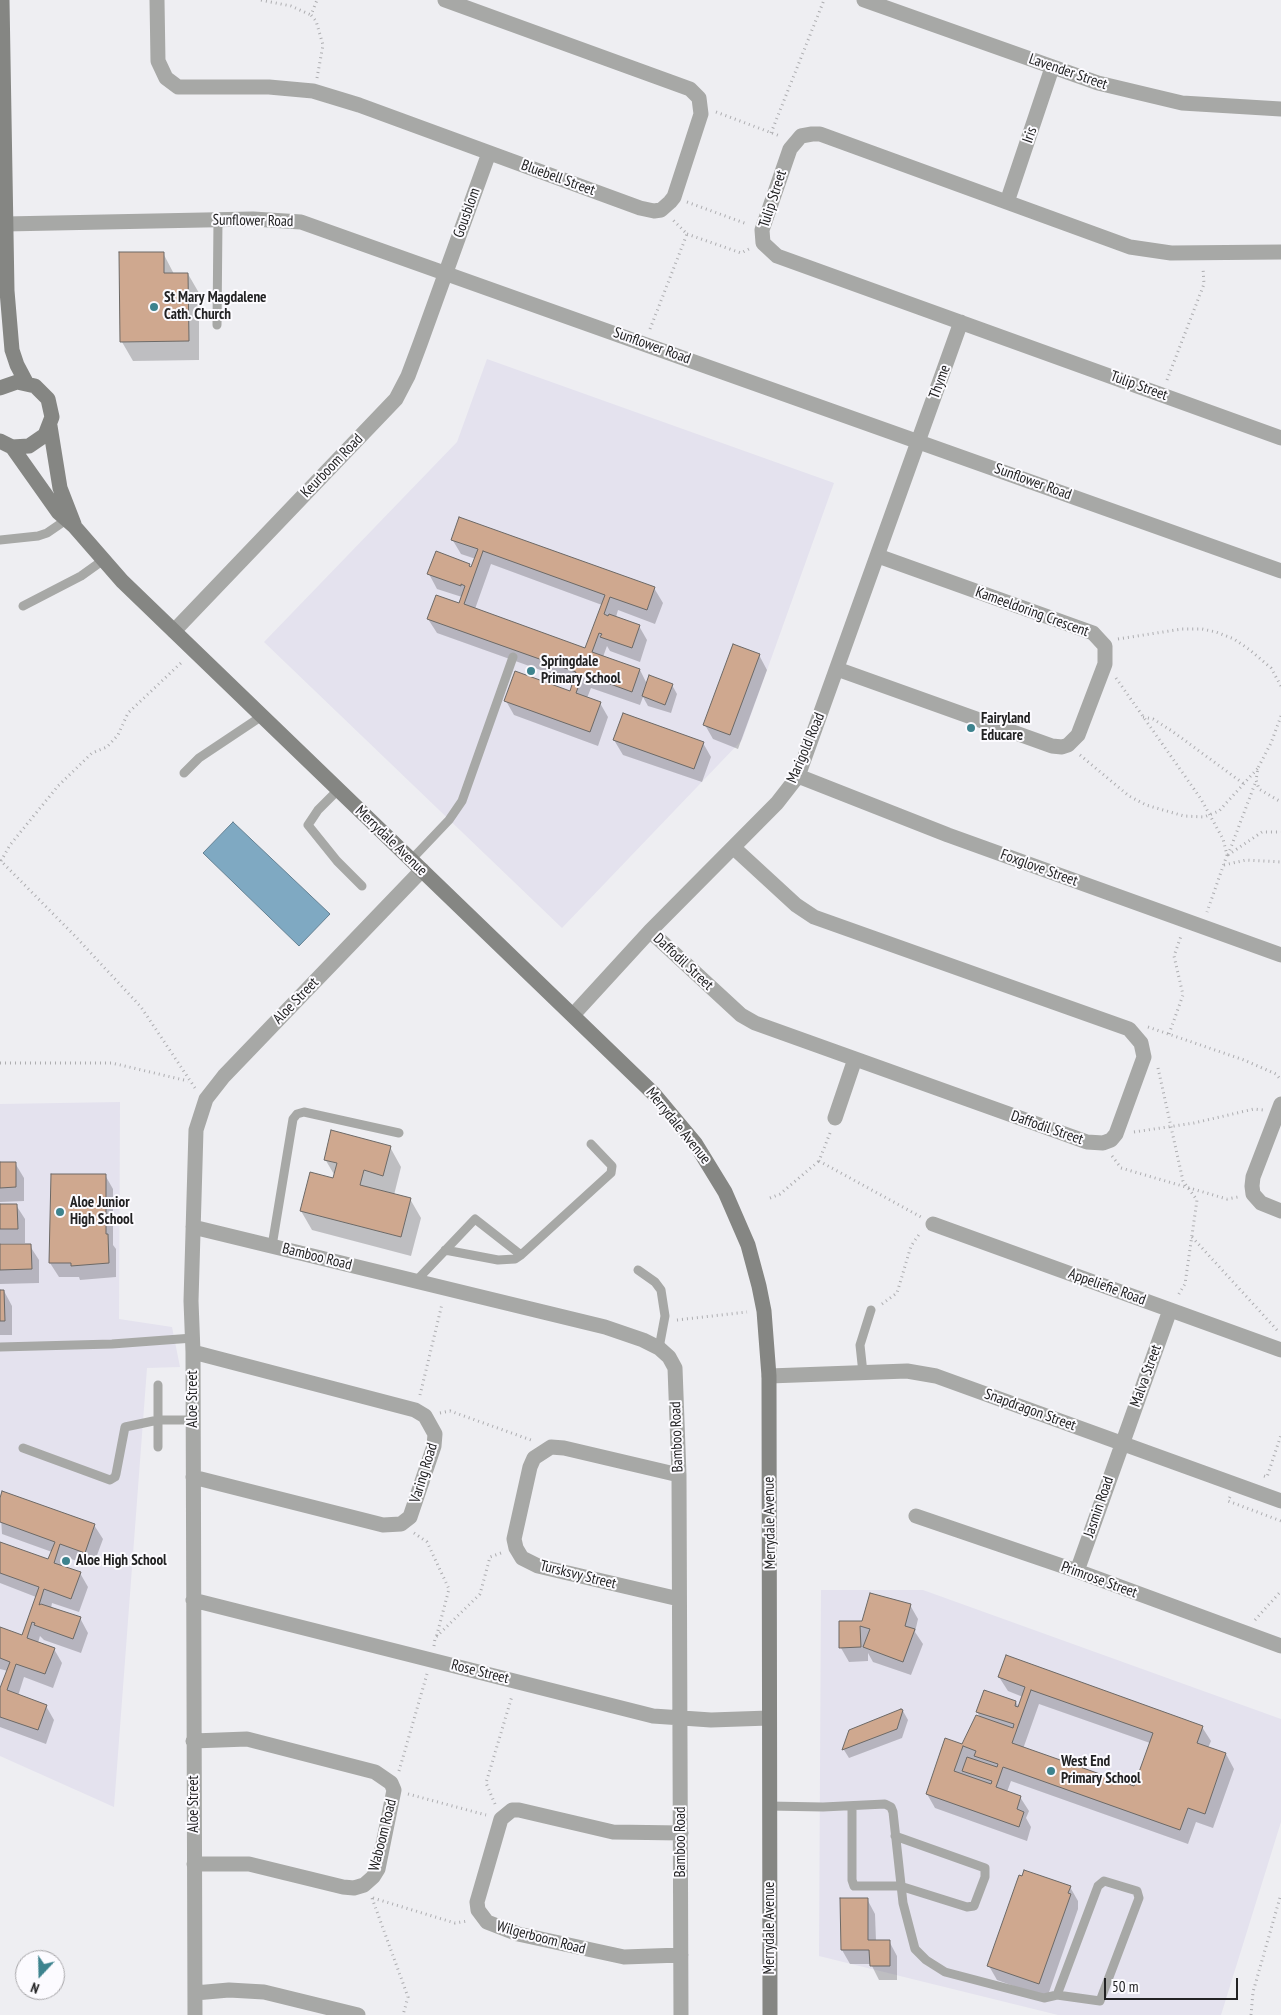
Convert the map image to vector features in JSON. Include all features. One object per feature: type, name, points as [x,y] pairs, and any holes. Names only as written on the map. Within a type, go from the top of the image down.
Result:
[{"type":"street","name":"Bluebell Street","points":[[157,0],[158,61],[166,78],[178,87],[269,87],[313,91],[359,105],[640,208],[654,211],[661,210]]},
{"type":"street","name":"Lavender Street","points":[[864,0],[1098,83],[1182,104],[1281,109]]},
{"type":"street","points":[[455,2],[681,85],[695,94],[702,106],[699,124],[674,197],[661,210]]},
{"type":"street","points":[[0,388],[8,383],[26,382],[12,350],[5,224],[2,4]]},
{"type":"street","name":"Iris","points":[[1007,202],[1052,68]]},
{"type":"street","points":[[794,141],[801,136],[820,134],[1130,247],[1171,253],[1281,252]]},
{"type":"street","name":"Tulip Street","points":[[794,141],[762,236],[777,256],[1281,438]]},
{"type":"street","name":"Gousblom","points":[[445,272],[489,153]]},
{"type":"street","name":"Sunflower Road","points":[[5,224],[218,220],[301,222],[1281,571]]},
{"type":"street","name":"Keurboom Road","points":[[174,631],[396,399],[408,376],[445,272]]},
{"type":"street","name":"Thyme","points":[[919,441],[961,322]]},
{"type":"street","name":"Merrydale Avenue","points":[[26,382],[35,386],[48,399],[52,408],[50,426],[60,488],[70,523]]},
{"type":"street","points":[[3,443],[29,446],[38,442],[50,426]]},
{"type":"street","name":"Marigold Road","points":[[573,1016],[650,931],[778,803],[798,776],[919,441]]},
{"type":"street","name":"Merrydale Avenue","points":[[3,443],[102,561],[654,1094],[695,1143],[725,1192],[748,1245],[760,1286],[769,1376],[770,2015]]},
{"type":"street","name":"Kameeldoring Crescent","points":[[878,556],[1093,633],[1105,646],[1105,664],[1078,735],[1068,745]]},
{"type":"street","points":[[837,669],[1052,746],[1068,745]]},
{"type":"street","name":"Foxglove Street","points":[[798,776],[948,835],[1281,955]]},
{"type":"street","points":[[734,848],[796,905],[814,917],[1128,1029],[1141,1043],[1144,1058]]},
{"type":"street","name":"Aloe Street","points":[[195,2015],[193,1345],[191,1300],[195,1138],[199,1116],[206,1099],[231,1069],[422,870]]},
{"type":"street","name":"Daffodil Street","points":[[650,931],[741,1015],[755,1023],[1087,1142],[1103,1143],[1111,1140],[1120,1124],[1144,1058]]},
{"type":"street","points":[[835,1118],[855,1059]]},
{"type":"street","points":[[1278,1108],[1253,1177],[1253,1194],[1261,1203],[1281,1211]]},
{"type":"street","name":"Appeliefie Road","points":[[933,1224],[1277,1348]]},
{"type":"street","name":"Bamboo Road","points":[[193,1227],[605,1327],[659,1348],[669,1358],[675,1368],[679,1475],[681,2015]]},
{"type":"street","name":"Malva Street","points":[[1121,1443],[1170,1310]]},
{"type":"street","points":[[193,1345],[420,1413]]},
{"type":"street","name":"Snapdragon Street","points":[[769,1376],[907,1371],[936,1376],[1281,1501]]},
{"type":"street","name":"Varing Road","points":[[402,1524],[410,1517],[434,1446],[435,1434],[420,1413]]},
{"type":"street","name":"Jasmin Road","points":[[1078,1572],[1121,1443]]},
{"type":"street","points":[[516,1548],[515,1531],[530,1467],[534,1458],[551,1447],[564,1448],[679,1475]]},
{"type":"street","points":[[193,1477],[383,1525],[402,1524]]},
{"type":"street","name":"Primrose Street","points":[[916,1516],[1078,1572],[1281,1646]]},
{"type":"street","name":"Tursksvy Street","points":[[516,1548],[522,1558],[538,1566],[679,1599]]},
{"type":"street","name":"Rose Street","points":[[193,1600],[653,1716],[680,1720],[769,1718]]},
{"type":"street","name":"Waboom Road","points":[[193,1741],[247,1740],[376,1772],[391,1782],[394,1790],[378,1869],[368,1891],[342,1887],[249,1864],[194,1864]]},
{"type":"street","points":[[501,1819],[512,1810],[519,1810],[613,1832],[681,1833]]},
{"type":"street","name":"Wilgerboom Road","points":[[501,1819],[477,1902],[482,1917],[495,1927],[603,1954],[624,1957],[681,1955]]},
{"type":"street","points":[[195,1993],[229,1990],[264,1992],[358,2015]]},
{"type":"lane","points":[[217,325],[218,220]]},
{"type":"lane","points":[[0,540],[38,536],[70,523]]},
{"type":"lane","points":[[23,606],[81,576],[102,561]]},
{"type":"lane","points":[[411,860],[449,820],[462,801],[513,657]]},
{"type":"lane","points":[[184,773],[199,758],[262,716]]},
{"type":"lane","points":[[338,790],[318,810],[308,825],[337,862],[362,886]]},
{"type":"lane","points":[[272,1246],[293,1119],[297,1114],[304,1112],[399,1133]]},
{"type":"lane","points":[[445,1250],[498,1260],[515,1259],[521,1255],[611,1173],[612,1166],[591,1144]]},
{"type":"lane","points":[[416,1281],[475,1218],[521,1255]]},
{"type":"lane","points":[[638,1270],[655,1282],[663,1297],[665,1316],[659,1348]]},
{"type":"lane","points":[[863,1373],[860,1345],[871,1310]]},
{"type":"lane","points":[[0,1346],[193,1345]]},
{"type":"lane","points":[[158,1385],[158,1447]]},
{"type":"lane","points":[[23,1448],[110,1480],[116,1474],[125,1426],[158,1420],[193,1420]]},
{"type":"lane","points":[[770,1806],[885,1804],[890,1807],[893,1812],[900,1886],[909,1933],[915,1949],[936,1968],[954,1975],[1044,1998],[1057,1995],[1097,2002],[1102,1998],[1139,1898],[1137,1891],[1113,1882],[1104,1881],[1098,1886],[1057,1995]]},
{"type":"lane","points":[[852,1806],[852,1884],[857,1887],[900,1886],[970,1907],[976,1902],[986,1872],[976,1864],[895,1836]]},
{"type":"path","points":[[262,0],[291,6],[311,15],[316,20],[323,44],[313,91]]},
{"type":"path","points":[[311,15],[317,0]]},
{"type":"path","points":[[771,133],[824,0]]},
{"type":"path","points":[[702,106],[794,141]]},
{"type":"path","points":[[661,210],[687,234],[741,253],[762,236],[674,197]]},
{"type":"path","points":[[644,344],[687,234]]},
{"type":"path","points":[[1161,394],[1204,284],[1202,253]]},
{"type":"path","points":[[1105,646],[1114,640],[1126,637],[1167,631],[1202,629],[1216,632],[1234,639],[1250,650],[1270,668],[1281,686]]},
{"type":"path","points":[[183,661],[128,713],[118,735],[107,747],[92,752],[58,786],[0,860],[75,936],[141,1007],[188,1081],[206,1099]]},
{"type":"path","points":[[1105,664],[1201,799],[1223,839],[1227,855]]},
{"type":"path","points":[[1068,745],[1114,786],[1146,805],[1184,816],[1209,815],[1219,811],[1258,768],[1271,743],[1281,716]]},
{"type":"path","points":[[1143,717],[1153,719],[1172,731],[1244,784]]},
{"type":"path","points":[[1202,927],[1256,780],[1258,768]]},
{"type":"path","points":[[1256,780],[1259,790],[1281,802]]},
{"type":"path","points":[[1227,855],[1262,832],[1281,832]]},
{"type":"path","points":[[1224,865],[1246,860],[1281,862]]},
{"type":"path","points":[[1169,1034],[1183,996],[1174,956],[1186,921]]},
{"type":"path","points":[[1128,1029],[1147,1026],[1244,1060],[1276,1074],[1281,1080]]},
{"type":"path","points":[[1144,1058],[1157,1066],[1183,1181],[1197,1200],[1185,1284],[1170,1310]]},
{"type":"path","points":[[0,1063],[112,1063],[188,1081]]},
{"type":"path","points":[[1120,1124],[1135,1132],[1194,1123],[1254,1109],[1278,1108]]},
{"type":"path","points":[[770,1198],[780,1194],[820,1161],[835,1118]]},
{"type":"path","points":[[1103,1143],[1121,1168],[1227,1199],[1253,1194]]},
{"type":"path","points":[[820,1161],[933,1224],[918,1235],[911,1246],[897,1293],[871,1310]]},
{"type":"path","points":[[1192,1237],[1277,1330],[1277,1348]]},
{"type":"path","points":[[446,1288],[420,1413],[450,1411],[551,1447]]},
{"type":"path","points":[[670,1321],[747,1312]]},
{"type":"path","points":[[402,1524],[427,1542],[449,1589],[394,1790],[501,1819]]},
{"type":"path","points":[[436,1638],[480,1594],[490,1557],[516,1548]]},
{"type":"path","points":[[1236,1630],[1255,1620],[1281,1591]]},
{"type":"path","points":[[501,1819],[486,1783],[516,1682]]},
{"type":"path","points":[[368,1891],[455,1923],[482,1917]]},
{"type":"path","points":[[368,1891],[408,1997],[402,2015]]},
{"type":"path","points":[[1251,2015],[1253,1992],[1281,1894]]},
{"type":"shaded area","name":"Springdale Primary School","points":[[487,359],[834,483],[742,740],[562,928],[264,642],[457,442]]},
{"type":"shaded area","name":"Aloe High School","points":[[120,1102],[119,1319],[172,1327],[180,1367],[147,1368],[114,1807],[0,1756],[0,1104]]},
{"type":"shaded area","name":"West End Primary School","points":[[821,1590],[923,1590],[1281,1719],[1281,1822],[1221,2015],[1058,2015],[819,1956]]},
{"type":"water","points":[[233,822],[330,914],[299,946],[203,853]]},
{"type":"building","name":"St Mary Magdalene Cath. Church","points":[[119,252],[164,252],[164,273],[188,273],[189,341],[120,342]]},
{"type":"building","points":[[459,517],[655,587],[647,610],[610,597],[604,614],[640,625],[632,648],[600,637],[602,634],[599,633],[592,652],[640,669],[632,692],[583,674],[576,693],[601,702],[590,732],[504,701],[515,671],[570,691],[576,672],[427,619],[436,595],[459,603],[465,586],[427,574],[436,551],[470,564],[469,566],[471,567],[478,549],[451,540]],"holes":[[[483,551],[605,595],[585,648],[464,604]]]},
{"type":"building","points":[[733,644],[760,654],[730,735],[703,725]]},
{"type":"building","points":[[649,675],[673,684],[665,705],[642,696]]},
{"type":"building","points":[[623,713],[704,742],[694,769],[613,740]]},
{"type":"building","points":[[331,1130],[391,1146],[383,1176],[364,1170],[360,1185],[411,1198],[401,1237],[300,1211],[310,1172],[333,1178],[337,1163],[324,1160]]},
{"type":"building","points":[[0,1162],[16,1162],[16,1187],[0,1188]]},
{"type":"building","points":[[51,1174],[106,1174],[106,1234],[108,1234],[109,1263],[71,1266],[71,1263],[49,1263]]},
{"type":"building","points":[[0,1204],[17,1204],[18,1229],[0,1229]]},
{"type":"building","points":[[0,1244],[31,1244],[32,1269],[0,1270]]},
{"type":"building","points":[[0,1290],[4,1290],[5,1321],[0,1321]]},
{"type":"building","points":[[2,1491],[95,1524],[85,1553],[60,1544],[54,1563],[81,1572],[71,1599],[44,1589],[39,1605],[41,1604],[81,1617],[73,1639],[34,1625],[35,1623],[32,1622],[27,1638],[55,1648],[45,1674],[16,1664],[7,1690],[47,1705],[38,1730],[0,1717],[0,1688],[10,1662],[0,1658],[0,1627],[22,1635],[39,1587],[0,1573],[0,1542],[48,1559],[55,1542],[0,1522],[0,1498]]},
{"type":"building","points":[[870,1593],[911,1604],[905,1626],[915,1629],[903,1662],[863,1647],[870,1629],[860,1626],[861,1647],[839,1648],[839,1621],[862,1621]]},
{"type":"building","points":[[1006,1655],[1203,1726],[1197,1743],[1226,1753],[1205,1814],[1188,1808],[1180,1830],[1003,1767],[996,1787],[1021,1796],[1017,1809],[1024,1812],[1019,1827],[926,1794],[945,1738],[962,1744],[976,1715],[1013,1728],[1014,1724],[976,1712],[984,1690],[1016,1701],[1015,1706],[1018,1707],[1025,1687],[998,1677]],"holes":[[[1031,1690],[1153,1733],[1134,1786],[1012,1743]],[[963,1746],[976,1751],[974,1756],[998,1764],[997,1767],[967,1757],[962,1771],[992,1781],[991,1784],[954,1771]]]},
{"type":"building","points":[[901,1709],[903,1710],[897,1729],[842,1750],[849,1730]]},
{"type":"building","points":[[1024,1870],[1071,1886],[1068,1893],[1071,1894],[1039,1984],[987,1966],[1019,1875],[1022,1876]]},
{"type":"building","points":[[840,1898],[868,1898],[868,1940],[890,1940],[890,1966],[870,1966],[869,1950],[841,1950]]},
{"type":"place","name":"St Mary Magdalene Cath. Church","points":[[154,307]]},
{"type":"place","name":"Springdale Primary School","points":[[531,671]]},
{"type":"place","name":"Fairyland Educare","points":[[971,728]]},
{"type":"place","name":"Aloe Junior High School","points":[[60,1212]]},
{"type":"place","name":"Aloe High School","points":[[66,1561]]},
{"type":"place","name":"West End Primary School","points":[[1051,1771]]}]
